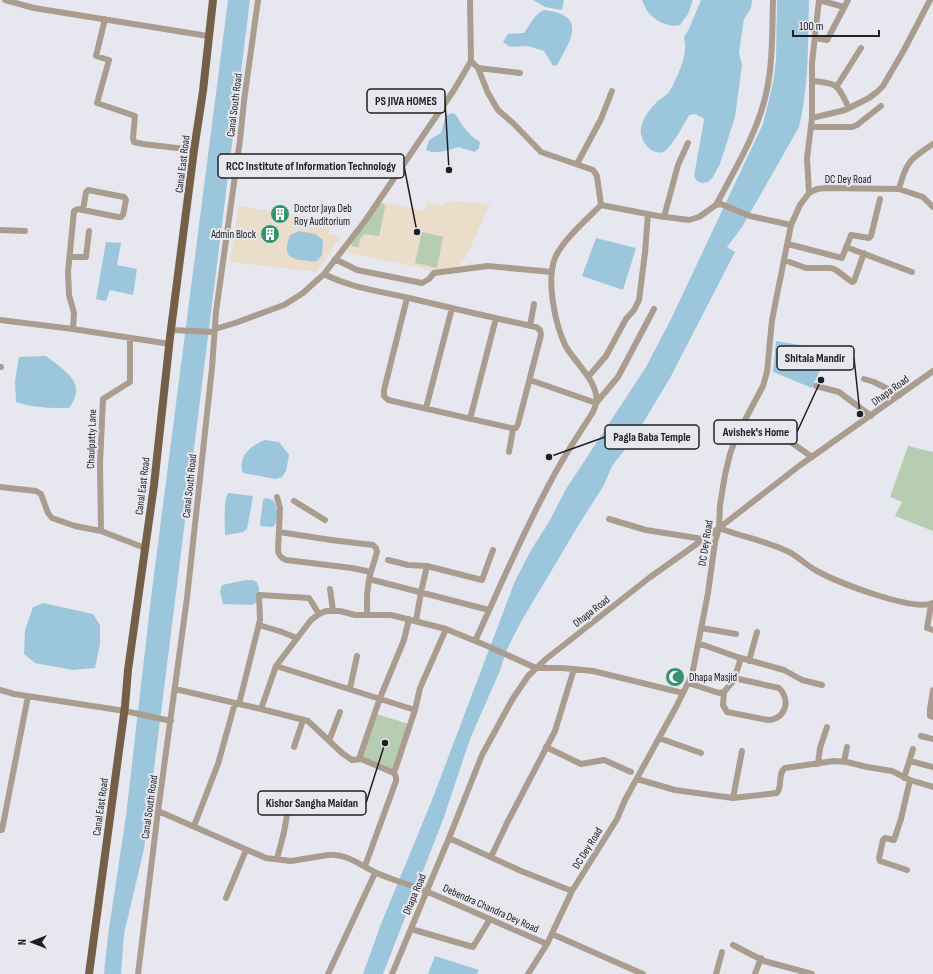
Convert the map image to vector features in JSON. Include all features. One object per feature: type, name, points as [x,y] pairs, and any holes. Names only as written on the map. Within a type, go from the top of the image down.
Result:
[{"type":"main road","name":"Canal East Road","points":[[89,974],[125,711],[128,670],[154,485],[170,344],[175,330],[194,150],[203,91],[213,0]]},
{"type":"street","points":[[5,0],[34,8],[208,36]]},
{"type":"street","name":"Canal South Road","points":[[138,974],[158,811],[187,598],[212,368],[213,331],[258,0]]},
{"type":"street","points":[[175,330],[213,331],[236,323],[284,304],[303,293],[324,274],[364,221],[422,139],[471,61],[470,0]]},
{"type":"street","points":[[601,205],[689,220],[699,217],[718,204],[751,137],[767,93],[774,0]]},
{"type":"street","points":[[809,193],[807,158],[812,118],[812,63],[819,0],[844,6]]},
{"type":"street","points":[[815,38],[827,40],[848,0]]},
{"type":"street","points":[[812,118],[849,108],[869,98],[883,86],[930,0]]},
{"type":"street","points":[[105,19],[96,56],[109,60],[97,103],[135,116],[134,142],[194,150]]},
{"type":"street","points":[[837,86],[861,48]]},
{"type":"street","points":[[471,61],[478,68],[488,93],[498,110],[541,152],[593,170],[597,176],[601,205]]},
{"type":"street","points":[[478,68],[520,73]]},
{"type":"street","points":[[812,81],[830,82],[837,86],[849,108]]},
{"type":"street","points":[[577,164],[601,119],[612,91]]},
{"type":"street","points":[[811,127],[852,127],[858,125],[881,106]]},
{"type":"street","points":[[664,216],[678,164],[688,143]]},
{"type":"street","points":[[899,189],[903,173],[910,160],[933,144]]},
{"type":"street","name":"DC Dey Road","points":[[528,974],[547,944],[572,891],[617,819],[692,675],[715,542],[720,528],[720,505],[730,454],[737,436],[763,386],[770,336],[791,225],[800,205],[809,193],[817,189],[899,189],[923,197],[933,207]]},
{"type":"street","points":[[72,329],[74,313],[68,290],[74,211],[78,209],[83,210],[121,217],[123,215],[126,200],[124,197],[88,190],[86,192],[83,210]]},
{"type":"street","points":[[788,244],[842,258],[851,235],[869,238],[871,236],[880,199]]},
{"type":"street","points":[[718,204],[750,216],[791,225]]},
{"type":"street","points":[[475,641],[511,560],[552,479],[593,412],[596,403],[594,385],[566,346],[561,334],[552,302],[552,272],[555,258],[562,246],[601,205]]},
{"type":"street","points":[[588,378],[606,356],[626,319],[637,305],[645,253],[648,214]]},
{"type":"street","points":[[0,230],[25,231]]},
{"type":"street","points":[[70,257],[86,257],[89,231]]},
{"type":"street","points":[[846,247],[912,272]]},
{"type":"street","points":[[784,260],[806,268],[831,268],[852,282],[854,281],[864,253]]},
{"type":"street","points":[[336,259],[357,270],[422,283],[429,279],[434,273],[478,267],[500,267],[552,272]]},
{"type":"street","points":[[324,274],[355,286],[536,327],[540,330],[541,335],[530,380],[516,428],[388,400],[384,396],[384,390],[407,298]]},
{"type":"street","points":[[530,326],[534,304]]},
{"type":"street","points":[[426,408],[452,308]]},
{"type":"street","points":[[596,403],[618,376],[654,309]]},
{"type":"street","points":[[470,419],[496,318]]},
{"type":"street","points":[[0,320],[170,344]]},
{"type":"street","name":"Chaulpatty Lane","points":[[101,531],[100,463],[103,399],[130,382],[130,338]]},
{"type":"street","name":"Dhapa Road","points":[[392,974],[426,891],[450,838],[482,755],[512,700],[528,676],[546,659],[649,578],[720,528],[812,457],[900,395],[932,370]]},
{"type":"street","points":[[864,379],[874,382],[900,395]]},
{"type":"street","points":[[530,380],[596,403]]},
{"type":"street","points":[[816,386],[838,392],[871,416]]},
{"type":"street","points":[[509,452],[513,428]]},
{"type":"street","points":[[778,433],[812,457]]},
{"type":"street","points":[[0,487],[36,491],[41,494],[48,513],[52,518],[75,526],[101,531],[144,548]]},
{"type":"street","points":[[277,497],[280,508],[278,551],[282,558],[286,560],[352,568],[371,572]]},
{"type":"street","points":[[294,501],[325,520]]},
{"type":"street","points":[[609,519],[646,530],[703,540]]},
{"type":"street","points":[[720,528],[785,550],[816,571],[882,598],[918,605],[932,604],[927,628],[933,630]]},
{"type":"street","points":[[279,532],[374,545],[377,552],[371,572],[367,595],[367,615]]},
{"type":"street","points":[[388,560],[408,565],[427,566],[482,580],[493,550]]},
{"type":"street","points":[[416,621],[420,592],[427,566]]},
{"type":"street","points":[[370,579],[489,610]]},
{"type":"street","points":[[330,589],[333,611]]},
{"type":"street","points":[[194,826],[218,764],[237,704],[259,625],[259,595],[309,598],[319,614]]},
{"type":"street","points":[[261,709],[276,666],[311,620],[326,611],[355,615],[391,615],[409,619],[446,630],[475,641],[510,658],[536,668],[562,668],[593,671],[683,693]]},
{"type":"street","points":[[359,759],[380,698],[404,640],[409,619]]},
{"type":"street","points":[[259,625],[297,638]]},
{"type":"street","points":[[701,628],[736,634]]},
{"type":"street","points":[[365,866],[396,781],[394,773],[415,710],[420,688],[446,630]]},
{"type":"street","points":[[749,661],[757,632]]},
{"type":"street","points":[[698,643],[749,661],[784,670],[802,680],[822,685]]},
{"type":"street","points":[[350,688],[357,656]]},
{"type":"street","points":[[734,678],[779,688],[784,692],[786,699],[781,716],[774,720],[768,720],[728,712],[723,705],[724,692],[734,678],[741,658]]},
{"type":"street","points":[[276,666],[350,688],[415,710]]},
{"type":"street","points":[[491,857],[555,731],[574,669]]},
{"type":"street","points":[[688,683],[719,693],[724,692]]},
{"type":"street","points":[[175,689],[308,721],[348,758],[352,760],[359,759],[394,773]]},
{"type":"street","points":[[0,690],[14,694],[125,711],[171,721]]},
{"type":"street","points":[[933,690],[930,709],[930,716],[933,717]]},
{"type":"street","points":[[0,830],[2,830],[28,696]]},
{"type":"street","points":[[329,740],[340,712]]},
{"type":"street","points":[[294,747],[303,720]]},
{"type":"street","points":[[818,764],[820,748],[827,727]]},
{"type":"street","points":[[921,736],[933,739]]},
{"type":"street","points":[[659,738],[701,753]]},
{"type":"street","points":[[546,747],[581,764],[604,760],[631,772]]},
{"type":"street","points":[[844,762],[847,747]]},
{"type":"street","points":[[907,870],[880,861],[879,858],[883,840],[885,838],[894,840],[901,819],[913,749]]},
{"type":"street","points":[[733,798],[742,750]]},
{"type":"street","points":[[637,779],[676,790],[733,798],[777,793],[780,788],[780,773],[785,768],[834,761],[892,771],[907,779],[933,787]]},
{"type":"street","points":[[910,761],[933,767]]},
{"type":"street","points":[[277,859],[289,804]]},
{"type":"street","name":"Debendra Chandra Dey Road","points":[[158,811],[266,858],[291,861],[334,854],[344,856],[365,866],[377,874],[426,891],[547,944]]},
{"type":"street","points":[[450,838],[572,891]]},
{"type":"street","points":[[226,898],[246,850]]},
{"type":"street","points":[[328,974],[377,874]]},
{"type":"street","points":[[411,929],[473,947],[490,919]]},
{"type":"street","points":[[552,934],[643,974]]},
{"type":"street","points":[[733,945],[761,958],[764,961],[812,974]]},
{"type":"street","points":[[716,974],[722,952]]},
{"type":"street","points":[[755,974],[761,958]]},
{"type":"shaded area","points":[[453,201],[490,204],[466,257],[458,266],[454,268],[430,271],[346,251],[350,246],[351,241],[381,203],[399,205],[424,212],[428,202],[442,206]]},
{"type":"shaded area","points":[[238,206],[331,220],[329,234],[341,236],[317,272],[230,262]]},
{"type":"green space","points":[[383,203],[385,208],[379,236],[365,234],[360,239],[359,247],[352,246],[351,242],[379,205]]},
{"type":"green space","points":[[422,232],[443,237],[437,268],[415,263]]},
{"type":"green space","points":[[908,446],[933,452],[933,531],[895,516],[902,502],[890,497]]},
{"type":"green space","points":[[376,714],[409,724],[394,772],[361,759]]},
{"type":"water","points":[[228,0],[250,0],[144,849],[124,934],[121,974],[104,974],[108,935],[126,816],[151,598]]},
{"type":"water","points":[[533,0],[564,0],[562,10],[545,7]]},
{"type":"water","points":[[642,0],[693,0],[688,14],[680,25],[671,26],[654,18],[647,10]]},
{"type":"water","points":[[701,0],[752,0],[751,8],[744,19],[739,53],[742,65],[735,117],[720,164],[713,177],[708,182],[702,183],[697,181],[694,176],[704,120],[703,118],[695,114],[689,115],[665,151],[657,152],[650,149],[644,142],[641,134],[641,126],[647,114],[657,102],[669,92],[677,77],[685,54],[684,37],[689,29]]},
{"type":"water","points":[[777,0],[809,0],[805,96],[799,127],[742,227],[727,247],[735,252],[670,378],[634,438],[612,466],[604,485],[522,620],[507,649],[499,673],[470,739],[444,817],[383,974],[363,974],[381,924],[432,800],[515,581],[566,489],[646,367],[672,317],[763,124],[773,83],[776,61]]},
{"type":"water","points":[[544,10],[558,13],[567,17],[571,23],[571,38],[557,65],[553,66],[544,51],[528,46],[510,47],[503,42],[508,34],[524,33],[535,17]]},
{"type":"water","points":[[453,113],[469,133],[480,142],[479,148],[475,152],[458,147],[447,151],[438,152],[426,150],[429,140],[441,133],[446,115]]},
{"type":"water","points":[[299,231],[315,234],[323,240],[322,255],[317,261],[295,259],[287,252],[287,245],[290,235]]},
{"type":"water","points":[[596,238],[636,248],[623,290],[582,276]]},
{"type":"water","points":[[106,242],[121,243],[117,265],[137,269],[133,295],[110,290],[106,301],[96,299]]},
{"type":"water","points":[[776,341],[823,349],[819,372],[812,388],[773,372]]},
{"type":"water","points":[[46,356],[67,372],[72,378],[76,391],[69,408],[36,407],[16,402],[15,381],[19,357]]},
{"type":"water","points":[[265,440],[279,442],[289,455],[286,471],[282,477],[275,479],[243,473],[242,462],[246,452],[250,448]]},
{"type":"water","points":[[228,493],[253,496],[247,529],[243,532],[225,535],[225,507]]},
{"type":"water","points":[[266,498],[273,500],[276,506],[277,518],[273,527],[260,525],[263,500]]},
{"type":"water","points":[[246,580],[257,582],[259,588],[258,602],[252,605],[223,604],[220,591],[222,585]]},
{"type":"water","points":[[43,603],[93,614],[100,625],[100,644],[95,668],[73,670],[35,663],[24,654],[25,630],[33,607]]},
{"type":"water","points":[[435,956],[479,970],[477,974],[428,974]]},
{"type":"place","name":"PS JIVA HOMES","points":[[449,170]]},
{"type":"place","name":"Doctor Jaya Deb Roy Auditorium","points":[[280,214]]},
{"type":"place","name":"RCC Institute of Information Technology","points":[[417,232]]},
{"type":"place","name":"Admin Block","points":[[270,234]]},
{"type":"place","name":"Avishek's Home","points":[[821,380]]},
{"type":"place","name":"Shitala Mandir","points":[[860,414]]},
{"type":"place","name":"Pagla Baba Temple","points":[[549,457]]},
{"type":"place","name":"Dhapa Masjid","points":[[675,677]]},
{"type":"place","name":"Kishor Sangha Maidan","points":[[385,743]]}]
